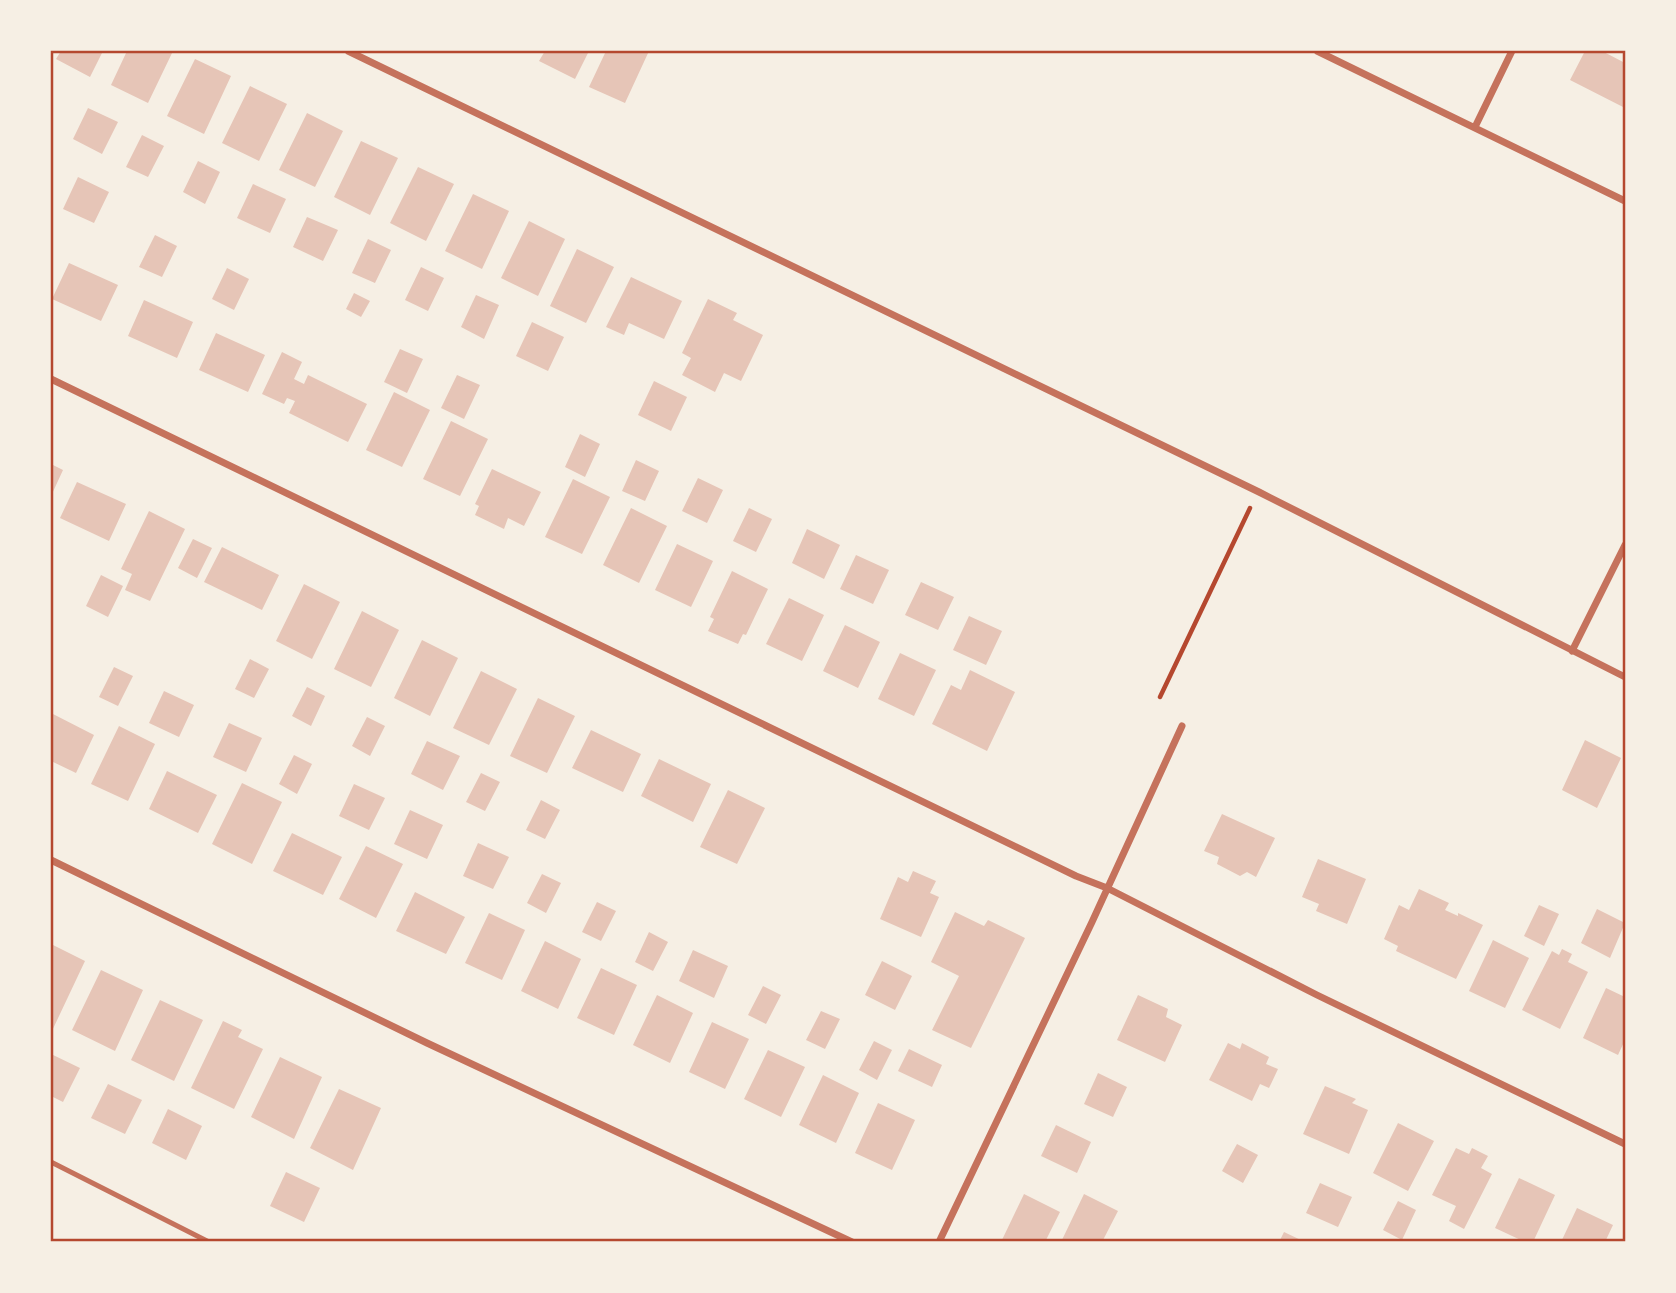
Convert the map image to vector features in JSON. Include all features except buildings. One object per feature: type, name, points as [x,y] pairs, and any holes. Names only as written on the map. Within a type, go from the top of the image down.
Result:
[{"type":"street","points":[[348,51],[1259,492],[1625,677]]},
{"type":"street","points":[[1317,51],[1625,201]]},
{"type":"street","points":[[1475,127],[1512,51]]},
{"type":"street","points":[[51,379],[1076,876],[1107,888],[1317,995],[1625,1144]]},
{"type":"street","points":[[1572,651],[1625,545]]},
{"type":"street","points":[[939,1242],[1182,726]]},
{"type":"street","points":[[51,860],[439,1049],[852,1242]]},
{"type":"lane","points":[[51,1162],[208,1242]]},
{"type":"path","points":[[1160,697],[1259,492]]}]
